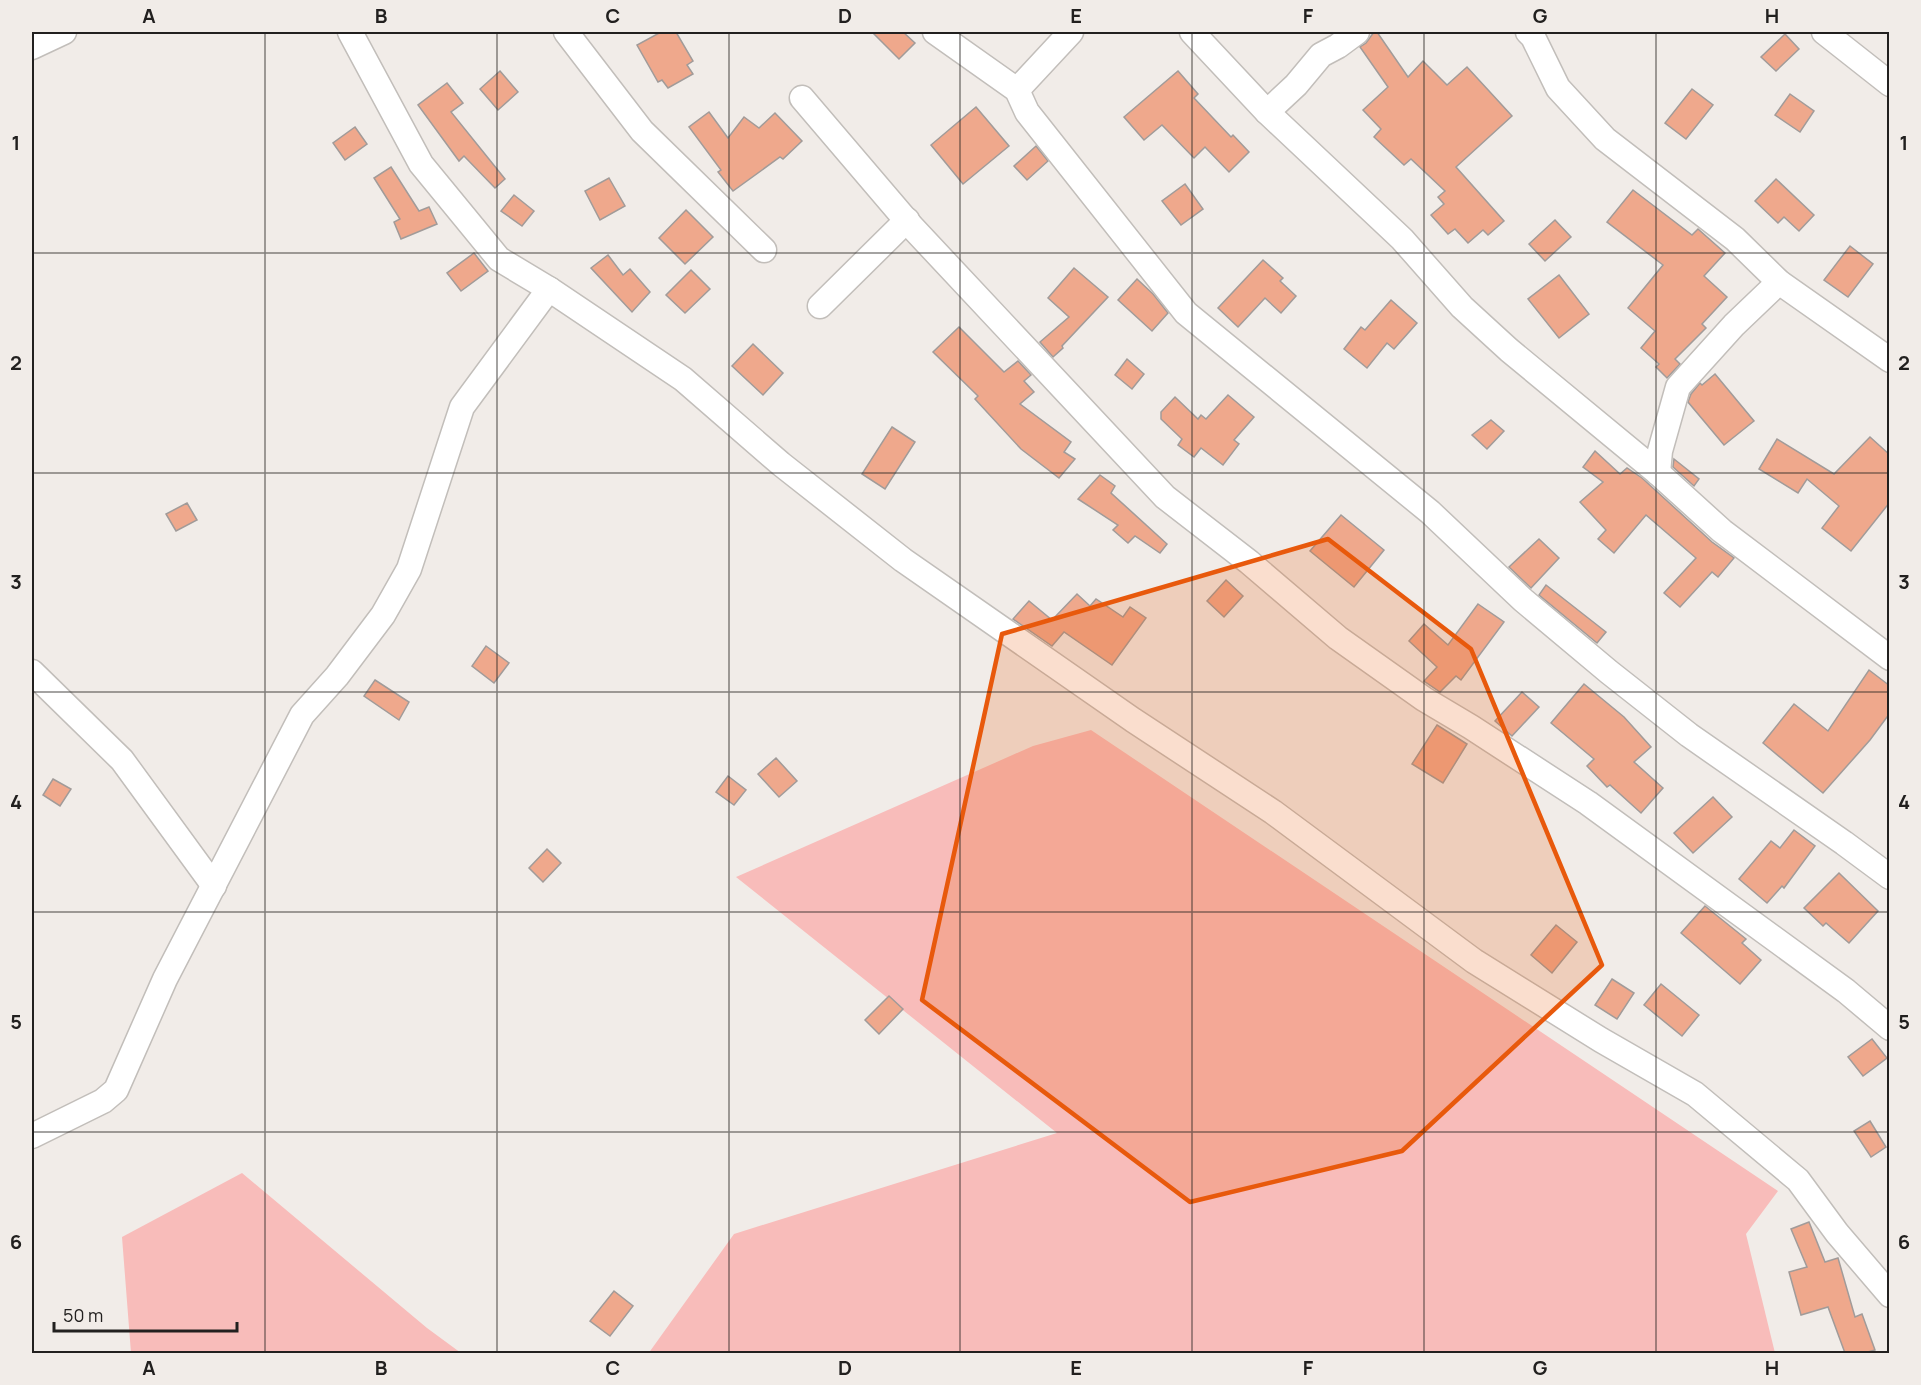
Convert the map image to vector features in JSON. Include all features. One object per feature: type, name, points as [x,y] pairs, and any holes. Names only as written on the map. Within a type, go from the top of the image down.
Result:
[{"type":"street","points":[[32,47],[64,32]]},
{"type":"street","points":[[350,32],[421,164],[499,259],[549,289],[683,379],[781,464],[903,560],[1133,720],[1273,812],[1474,961],[1601,1040],[1695,1094],[1798,1180],[1837,1233],[1890,1295]]},
{"type":"street","points":[[566,32],[642,130],[764,250]]},
{"type":"street","points":[[934,32],[1017,90],[1027,111],[1186,313],[1430,512],[1523,600],[1609,672],[1689,735],[1890,877]]},
{"type":"street","points":[[1017,90],[1071,32]]},
{"type":"street","points":[[1192,32],[1267,112],[1402,240],[1462,307],[1509,350],[1658,473],[1722,531],[1890,658]]},
{"type":"street","points":[[1267,112],[1296,85],[1321,55],[1357,32]]},
{"type":"street","points":[[1528,32],[1533,37],[1558,88],[1605,140],[1735,239],[1779,282],[1890,360]]},
{"type":"street","points":[[1824,32],[1890,84]]},
{"type":"street","points":[[802,98],[907,220],[1166,497],[1249,562],[1338,638],[1424,699],[1588,803],[1846,991],[1890,1028]]},
{"type":"street","points":[[820,306],[907,220]]},
{"type":"street","points":[[1658,473],[1660,451],[1678,387],[1734,325],[1779,282]]},
{"type":"street","points":[[32,1136],[103,1101],[116,1090],[165,979],[302,715],[337,676],[383,615],[409,569],[462,407],[549,289]]},
{"type":"street","points":[[32,672],[122,759],[213,886]]},
{"type":"highlighted area","points":[[1328,539],[1471,649],[1602,965],[1402,1151],[1190,1202],[922,1000],[1002,634]]},
{"type":"shaded area","points":[[1091,730],[1778,1191],[1746,1234],[1775,1353],[648,1354],[734,1234],[1057,1133],[736,877],[1033,746]]},
{"type":"shaded area","points":[[242,1173],[427,1328],[461,1353],[131,1353],[122,1237]]},
{"type":"building","points":[[661,32],[676,32],[693,61],[687,65],[693,74],[668,88],[662,80],[658,82],[637,45]]},
{"type":"building","points":[[872,32],[903,32],[915,43],[899,59]]},
{"type":"building","points":[[1374,32],[1377,32],[1408,77],[1423,61],[1447,85],[1467,67],[1512,116],[1456,167],[1504,221],[1488,235],[1483,230],[1468,243],[1455,229],[1448,234],[1431,215],[1444,204],[1438,197],[1445,191],[1411,159],[1404,165],[1374,137],[1381,129],[1363,110],[1388,87],[1360,47]]},
{"type":"building","points":[[1785,34],[1799,49],[1776,71],[1761,57]]},
{"type":"building","points":[[500,71],[518,92],[498,110],[480,89]]},
{"type":"building","points":[[1178,71],[1198,94],[1194,98],[1231,137],[1233,135],[1249,152],[1229,172],[1205,147],[1194,158],[1162,125],[1144,140],[1124,117]]},
{"type":"building","points":[[447,83],[463,103],[451,112],[505,179],[495,188],[464,156],[459,161],[418,105]]},
{"type":"building","points":[[1692,89],[1713,105],[1686,139],[1665,123]]},
{"type":"building","points":[[1790,94],[1814,111],[1800,132],[1775,115]]},
{"type":"building","points":[[976,107],[1009,146],[963,184],[931,145]]},
{"type":"building","points":[[709,112],[728,138],[744,117],[759,128],[775,113],[802,141],[783,159],[780,157],[733,191],[718,172],[721,170],[689,127]]},
{"type":"building","points":[[355,127],[367,144],[345,160],[333,143]]},
{"type":"building","points":[[1036,146],[1048,161],[1027,180],[1014,166]]},
{"type":"building","points":[[391,167],[419,211],[429,207],[437,224],[401,239],[394,222],[400,219],[374,178]]},
{"type":"building","points":[[609,178],[625,206],[600,220],[585,191]]},
{"type":"building","points":[[1776,179],[1814,215],[1799,231],[1784,217],[1778,223],[1755,201]]},
{"type":"building","points":[[1185,184],[1203,209],[1181,225],[1162,201]]},
{"type":"building","points":[[1633,190],[1692,235],[1698,229],[1725,253],[1704,276],[1727,297],[1702,324],[1706,328],[1675,359],[1680,364],[1667,378],[1656,367],[1659,364],[1641,348],[1655,331],[1628,308],[1663,265],[1607,222]]},
{"type":"building","points":[[514,195],[534,211],[522,226],[501,211]]},
{"type":"building","points":[[686,210],[713,237],[685,264],[659,238]]},
{"type":"building","points":[[1555,220],[1571,237],[1545,261],[1529,244]]},
{"type":"building","points":[[1850,246],[1873,264],[1848,297],[1824,280]]},
{"type":"building","points":[[474,253],[488,271],[461,291],[447,273]]},
{"type":"building","points":[[608,255],[623,275],[630,269],[650,292],[632,312],[591,268]]},
{"type":"building","points":[[1263,260],[1283,278],[1280,281],[1296,296],[1281,313],[1265,298],[1238,327],[1218,308]]},
{"type":"building","points":[[1074,268],[1108,297],[1053,357],[1040,342],[1069,317],[1048,298]]},
{"type":"building","points":[[691,270],[710,289],[685,313],[666,295]]},
{"type":"building","points":[[1559,275],[1589,314],[1559,338],[1528,299]]},
{"type":"building","points":[[1137,279],[1168,313],[1152,331],[1118,300]]},
{"type":"building","points":[[1391,300],[1417,323],[1394,349],[1387,343],[1367,368],[1344,349],[1361,327],[1365,330]]},
{"type":"building","points":[[959,327],[1004,372],[1018,361],[1031,375],[1024,381],[1034,392],[1020,404],[1071,442],[1064,452],[1075,459],[1059,478],[1021,449],[975,399],[978,396],[933,352]]},
{"type":"building","points":[[753,344],[783,373],[763,395],[732,366]]},
{"type":"building","points":[[1127,359],[1144,374],[1132,389],[1115,375]]},
{"type":"building","points":[[1715,374],[1754,421],[1724,445],[1688,402],[1700,383],[1702,385]]},
{"type":"building","points":[[1228,395],[1254,417],[1234,440],[1239,444],[1223,465],[1201,448],[1194,457],[1178,445],[1182,439],[1161,419],[1161,412],[1175,397],[1198,419],[1201,415],[1206,419]]},
{"type":"building","points":[[1491,420],[1504,431],[1487,449],[1472,435]]},
{"type":"building","points":[[892,427],[915,442],[885,489],[862,474]]},
{"type":"building","points":[[1870,437],[1890,455],[1890,502],[1851,551],[1822,528],[1839,506],[1807,479],[1798,493],[1759,469],[1777,439],[1834,474]]},
{"type":"building","points":[[1595,451],[1620,474],[1627,468],[1642,478],[1712,542],[1734,558],[1718,577],[1712,572],[1680,607],[1664,593],[1696,558],[1646,515],[1614,553],[1598,539],[1606,530],[1580,502],[1603,482],[1583,467]]},
{"type":"building","points":[[1674,459],[1699,479],[1694,486],[1673,467]]},
{"type":"building","points":[[1100,475],[1115,486],[1111,493],[1167,544],[1160,553],[1135,536],[1128,543],[1113,530],[1118,525],[1078,499]]},
{"type":"building","points":[[187,503],[197,520],[176,531],[166,514]]},
{"type":"building","points":[[1341,515],[1384,550],[1354,587],[1310,551]]},
{"type":"building","points":[[1539,539],[1559,558],[1531,588],[1509,567]]},
{"type":"building","points":[[1226,580],[1243,596],[1224,617],[1207,601]]},
{"type":"building","points":[[1546,585],[1606,632],[1597,643],[1539,595]]},
{"type":"building","points":[[1077,594],[1090,606],[1096,599],[1123,617],[1130,607],[1146,618],[1112,665],[1064,632],[1052,646],[1013,619],[1029,601],[1052,620]]},
{"type":"building","points":[[1478,604],[1504,622],[1461,680],[1456,676],[1440,692],[1424,681],[1437,667],[1409,641],[1424,624],[1448,645]]},
{"type":"building","points":[[486,646],[509,663],[494,683],[472,666]]},
{"type":"building","points":[[1869,670],[1890,686],[1890,713],[1870,740],[1823,793],[1763,743],[1794,704],[1828,731]]},
{"type":"building","points":[[375,680],[409,702],[399,720],[364,696]]},
{"type":"building","points":[[1584,684],[1624,717],[1651,747],[1634,762],[1663,788],[1641,813],[1610,785],[1607,787],[1587,766],[1594,759],[1551,723]]},
{"type":"building","points":[[1522,692],[1539,707],[1512,736],[1495,721]]},
{"type":"building","points":[[1437,725],[1467,744],[1443,783],[1412,764]]},
{"type":"building","points":[[776,758],[797,781],[779,797],[758,774]]},
{"type":"building","points":[[728,776],[746,790],[734,805],[716,792]]},
{"type":"building","points":[[53,779],[71,789],[60,806],[43,795]]},
{"type":"building","points":[[1713,797],[1732,817],[1693,853],[1674,833]]},
{"type":"building","points":[[1794,830],[1815,846],[1784,888],[1782,886],[1767,903],[1739,879],[1771,841],[1780,848]]},
{"type":"building","points":[[547,849],[561,863],[543,882],[529,868]]},
{"type":"building","points":[[1839,873],[1878,911],[1849,943],[1826,923],[1823,926],[1804,908]]},
{"type":"building","points":[[1705,906],[1746,939],[1742,943],[1761,960],[1740,984],[1681,933]]},
{"type":"building","points":[[1556,925],[1577,942],[1552,973],[1531,955]]},
{"type":"building","points":[[1612,979],[1634,993],[1617,1019],[1595,1005]]},
{"type":"building","points":[[1661,984],[1699,1015],[1682,1036],[1644,1005]]},
{"type":"building","points":[[889,996],[903,1009],[879,1034],[865,1020]]},
{"type":"building","points":[[1872,1039],[1887,1058],[1863,1076],[1848,1057]]},
{"type":"building","points":[[1870,1121],[1886,1147],[1871,1157],[1854,1131]]},
{"type":"building","points":[[1809,1222],[1825,1262],[1838,1258],[1855,1317],[1862,1314],[1875,1350],[1864,1353],[1845,1353],[1828,1307],[1801,1315],[1789,1272],[1807,1267],[1791,1229]]},
{"type":"building","points":[[614,1291],[633,1306],[610,1336],[590,1321]]}]
